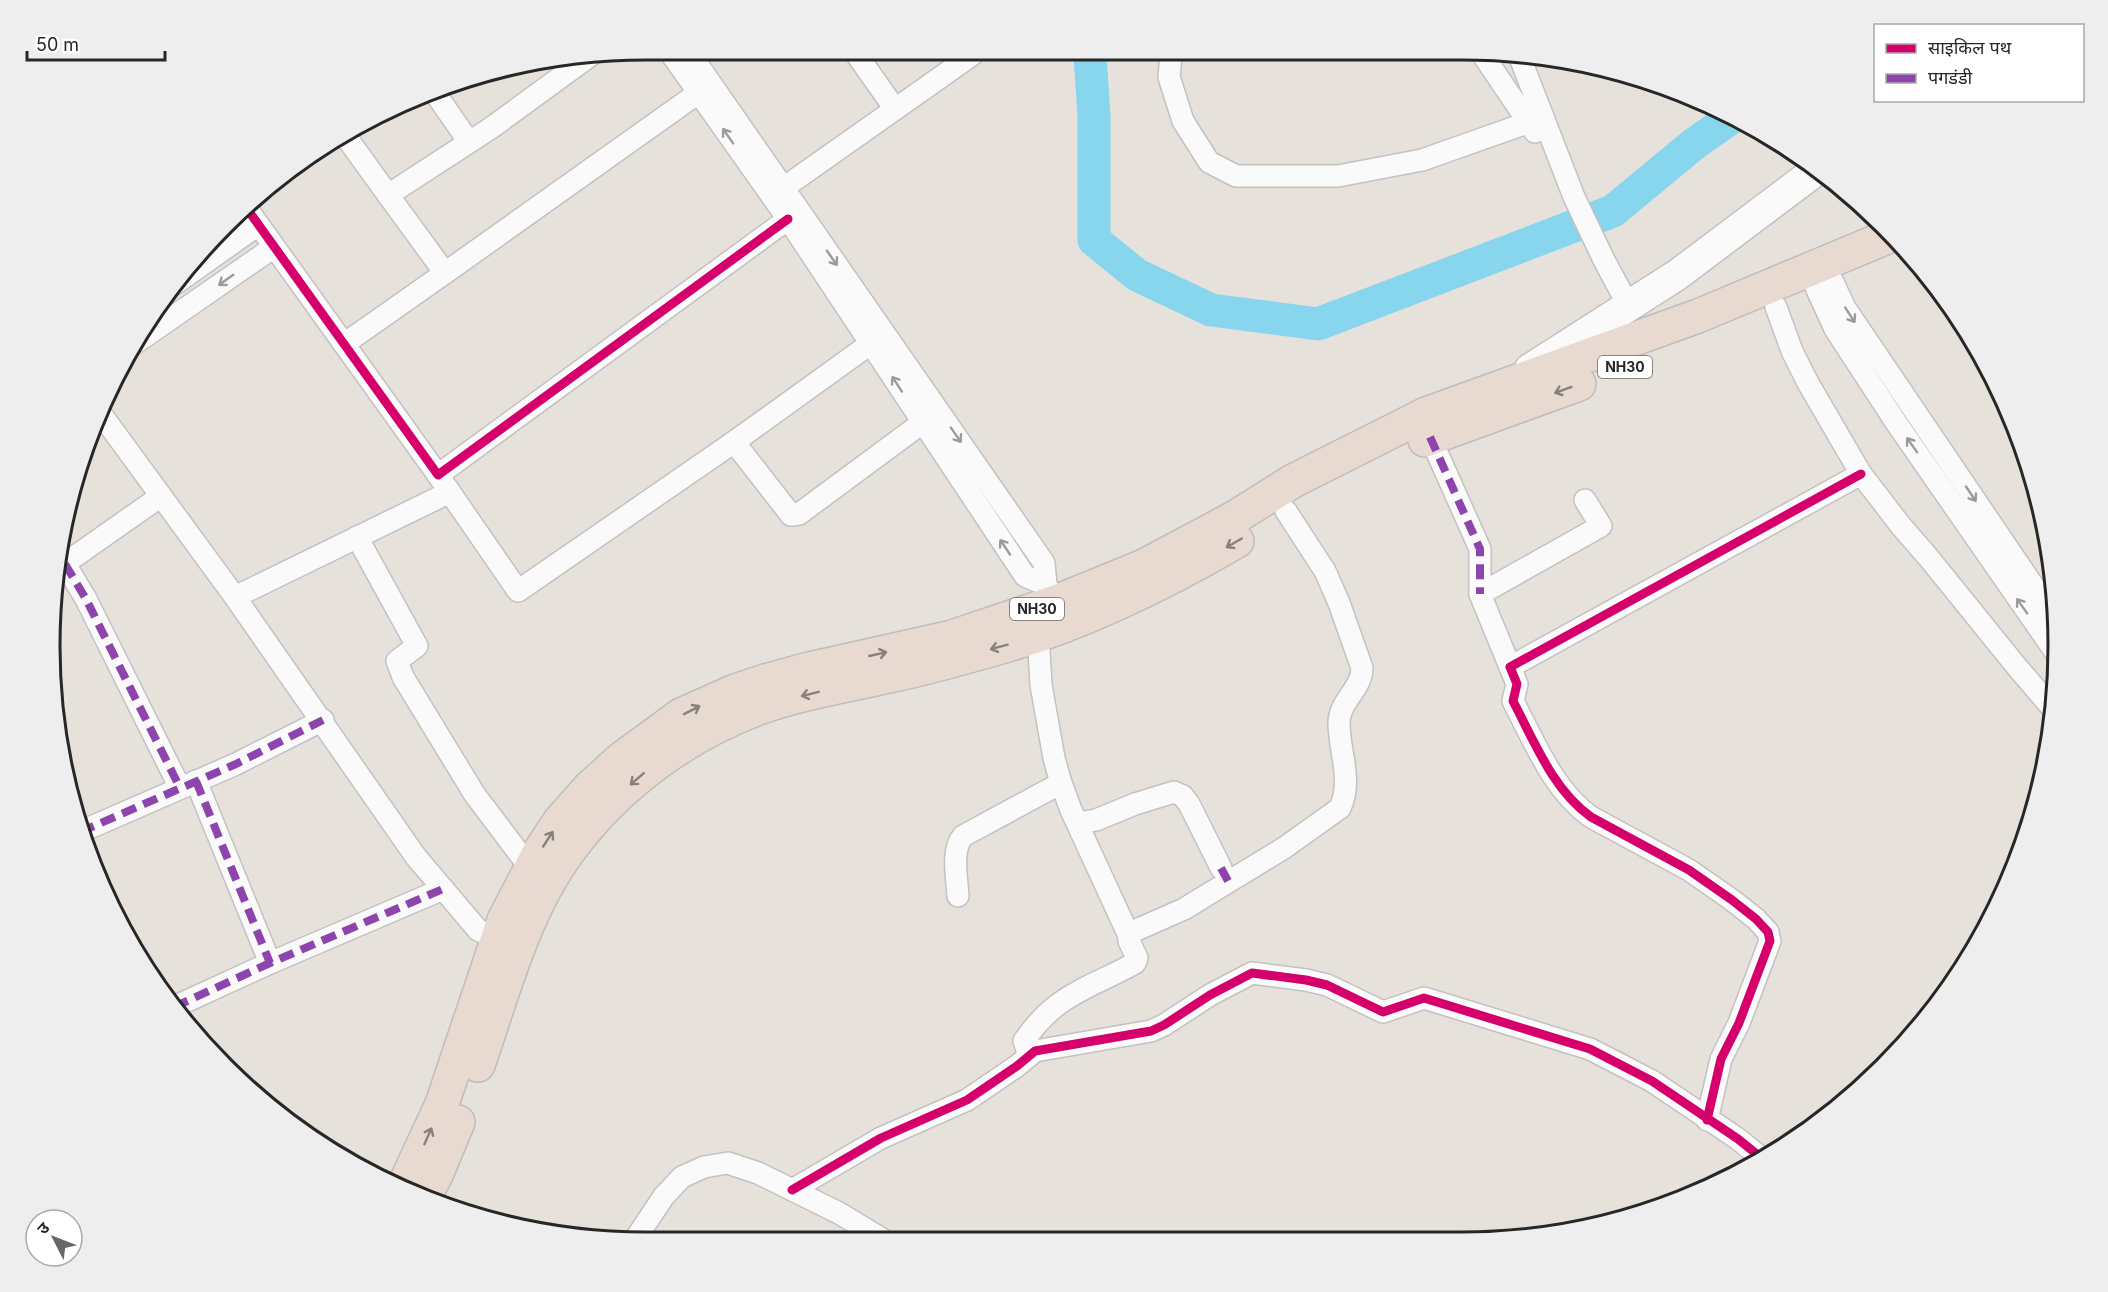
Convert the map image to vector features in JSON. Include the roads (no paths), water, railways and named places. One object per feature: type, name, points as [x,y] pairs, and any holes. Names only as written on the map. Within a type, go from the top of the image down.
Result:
[{"type":"highway","name":"NH30","points":[[427,1189],[453,1136],[508,942],[504,920],[531,869],[559,822],[590,787],[621,759],[681,715],[705,703],[765,681],[952,637],[1057,604],[1144,566],[1234,518],[1293,481],[1426,414],[1499,400],[1697,340],[1776,307],[1820,276],[1884,240]]},
{"type":"highway","name":"NH30","points":[[1057,604],[1128,598],[1197,564],[1339,481],[1430,437],[1499,400],[1636,340],[1820,276],[1898,255]]},
{"type":"highway","name":"NH30","points":[[407,1180],[442,1104],[508,942],[568,852],[593,821],[623,791],[655,764],[724,722],[762,707],[807,694],[900,674],[1038,634],[1057,604]]},
{"type":"street","points":[[677,60],[704,88],[1044,563],[1057,604]]},
{"type":"street","points":[[693,60],[704,88]]},
{"type":"street","points":[[861,60],[895,109]]},
{"type":"street","points":[[777,192],[965,60]]},
{"type":"street","points":[[1171,60],[1169,77],[1183,121],[1209,162],[1236,177],[1338,176],[1422,160],[1527,123]]},
{"type":"street","points":[[1487,61],[1527,123],[1564,167]]},
{"type":"street","points":[[1522,63],[1575,198],[1628,305]]},
{"type":"street","points":[[388,195],[469,142],[578,64]]},
{"type":"street","points":[[344,344],[704,88]]},
{"type":"street","points":[[439,98],[469,142]]},
{"type":"street","points":[[349,141],[445,273]]},
{"type":"street","points":[[1499,400],[1628,305],[1677,275],[1810,175]]},
{"type":"street","points":[[777,192],[788,219],[1024,576],[1057,604]]},
{"type":"street","points":[[251,214],[444,483],[518,591],[734,442],[870,344]]},
{"type":"street","points":[[235,597],[357,537],[444,483],[788,219]]},
{"type":"street","points":[[200,266],[258,225]]},
{"type":"street","points":[[162,316],[274,247]]},
{"type":"street","points":[[1820,276],[1845,308],[2047,606]]},
{"type":"street","points":[[1820,276],[1835,329],[1897,424],[2048,641]]},
{"type":"street","points":[[1776,307],[1792,351],[1808,383],[1861,474],[1900,526],[2045,700]]},
{"type":"street","points":[[106,420],[323,720],[416,857],[478,930],[508,942]]},
{"type":"street","points":[[734,442],[791,515],[799,514],[922,423]]},
{"type":"street","points":[[1430,437],[1480,549],[1480,594],[1517,684],[1513,701],[1556,782],[1578,808],[1689,870],[1732,900],[1768,932],[1770,941],[1739,1023],[1721,1059],[1707,1120]]},
{"type":"street","points":[[1510,667],[1861,474]]},
{"type":"street","points":[[67,557],[161,496]]},
{"type":"street","points":[[1480,594],[1601,526],[1585,500]]},
{"type":"street","points":[[1129,936],[1134,931],[1184,909],[1284,848],[1340,808],[1343,801],[1346,774],[1339,724],[1341,710],[1362,678],[1362,668],[1325,571],[1286,511]]},
{"type":"street","points":[[357,537],[417,646],[397,661],[403,677],[475,795],[531,869]]},
{"type":"street","points":[[65,569],[86,599],[188,785],[270,963]]},
{"type":"street","points":[[1029,1056],[1024,1041],[1036,1024],[1055,1006],[1135,963],[1137,958],[1061,783],[1054,758],[1041,686],[1038,634]]},
{"type":"street","points":[[89,828],[236,764],[323,720]]},
{"type":"street","points":[[958,896],[959,841],[969,831],[1061,783]]},
{"type":"street","points":[[1078,823],[1096,820],[1135,804],[1174,792],[1183,796],[1188,804],[1221,868]]},
{"type":"street","points":[[181,1004],[443,889]]},
{"type":"street","points":[[792,1190],[881,1137],[967,1100],[1035,1051],[1151,1031],[1233,981],[1252,973],[1327,985],[1383,1012],[1424,998],[1590,1049],[1652,1081],[1755,1153]]},
{"type":"street","points":[[640,1232],[664,1196],[682,1177],[704,1167],[728,1163],[758,1173],[839,1213],[870,1232]]},
{"type":"waterway","points":[[1090,60],[1094,116],[1094,240],[1137,275],[1211,310],[1318,324],[1613,211],[1694,144],[1725,122]]}]
